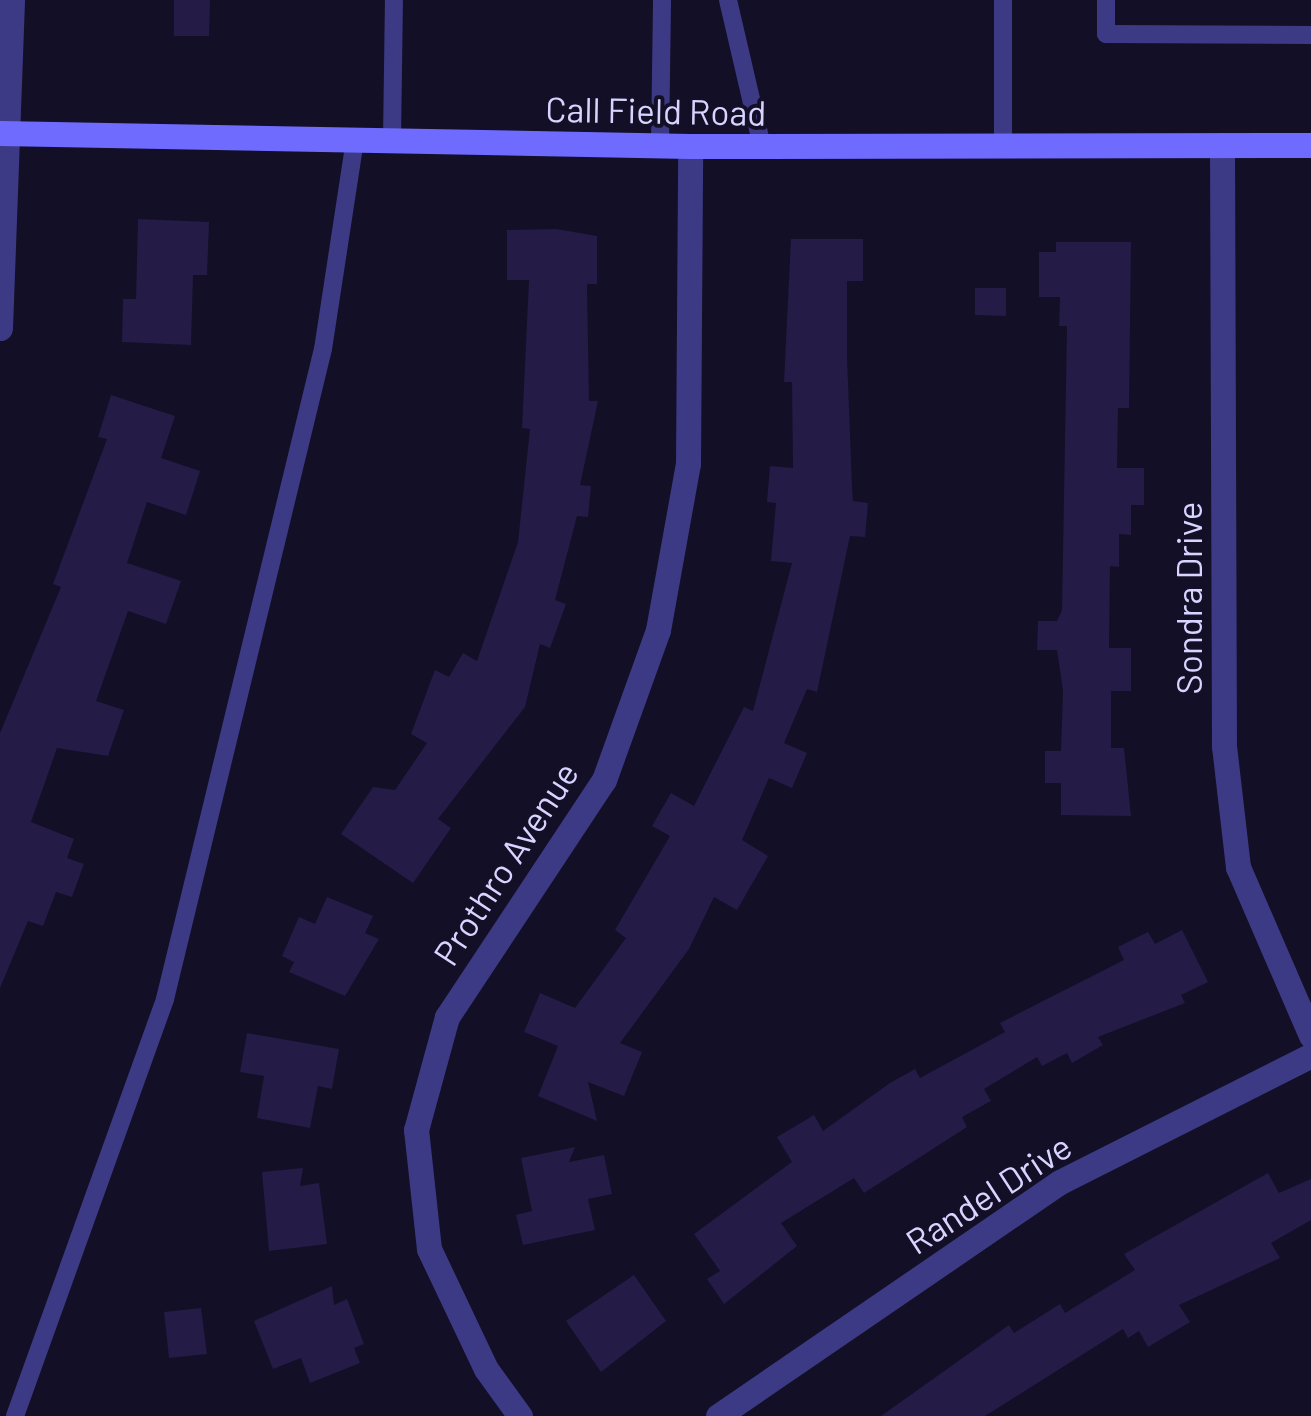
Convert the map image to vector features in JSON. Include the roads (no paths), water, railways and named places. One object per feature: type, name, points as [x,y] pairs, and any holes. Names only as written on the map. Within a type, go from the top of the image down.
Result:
[{"type":"main road","name":"Call Field Road","points":[[6,133],[660,146],[1311,144]]},
{"type":"street","points":[[0,328],[12,0]]},
{"type":"street","name":"Sondra Drive","points":[[1222,144],[1224,746],[1238,867],[1311,1036]]},
{"type":"street","name":"Prothro Avenue","points":[[520,1416],[486,1369],[429,1249],[416,1130],[447,1018],[604,780],[658,630],[688,464],[690,146]]},
{"type":"street","name":"Randel Drive","points":[[718,1416],[1060,1182],[1311,1055]]},
{"type":"lane","points":[[392,140],[394,0]]},
{"type":"lane","points":[[660,146],[662,0]]},
{"type":"lane","points":[[728,0],[762,146]]},
{"type":"lane","points":[[1002,145],[1004,0]]},
{"type":"lane","points":[[1106,0],[1106,34],[1311,35]]},
{"type":"lane","points":[[15,1416],[165,999],[322,349],[354,140]]}]
